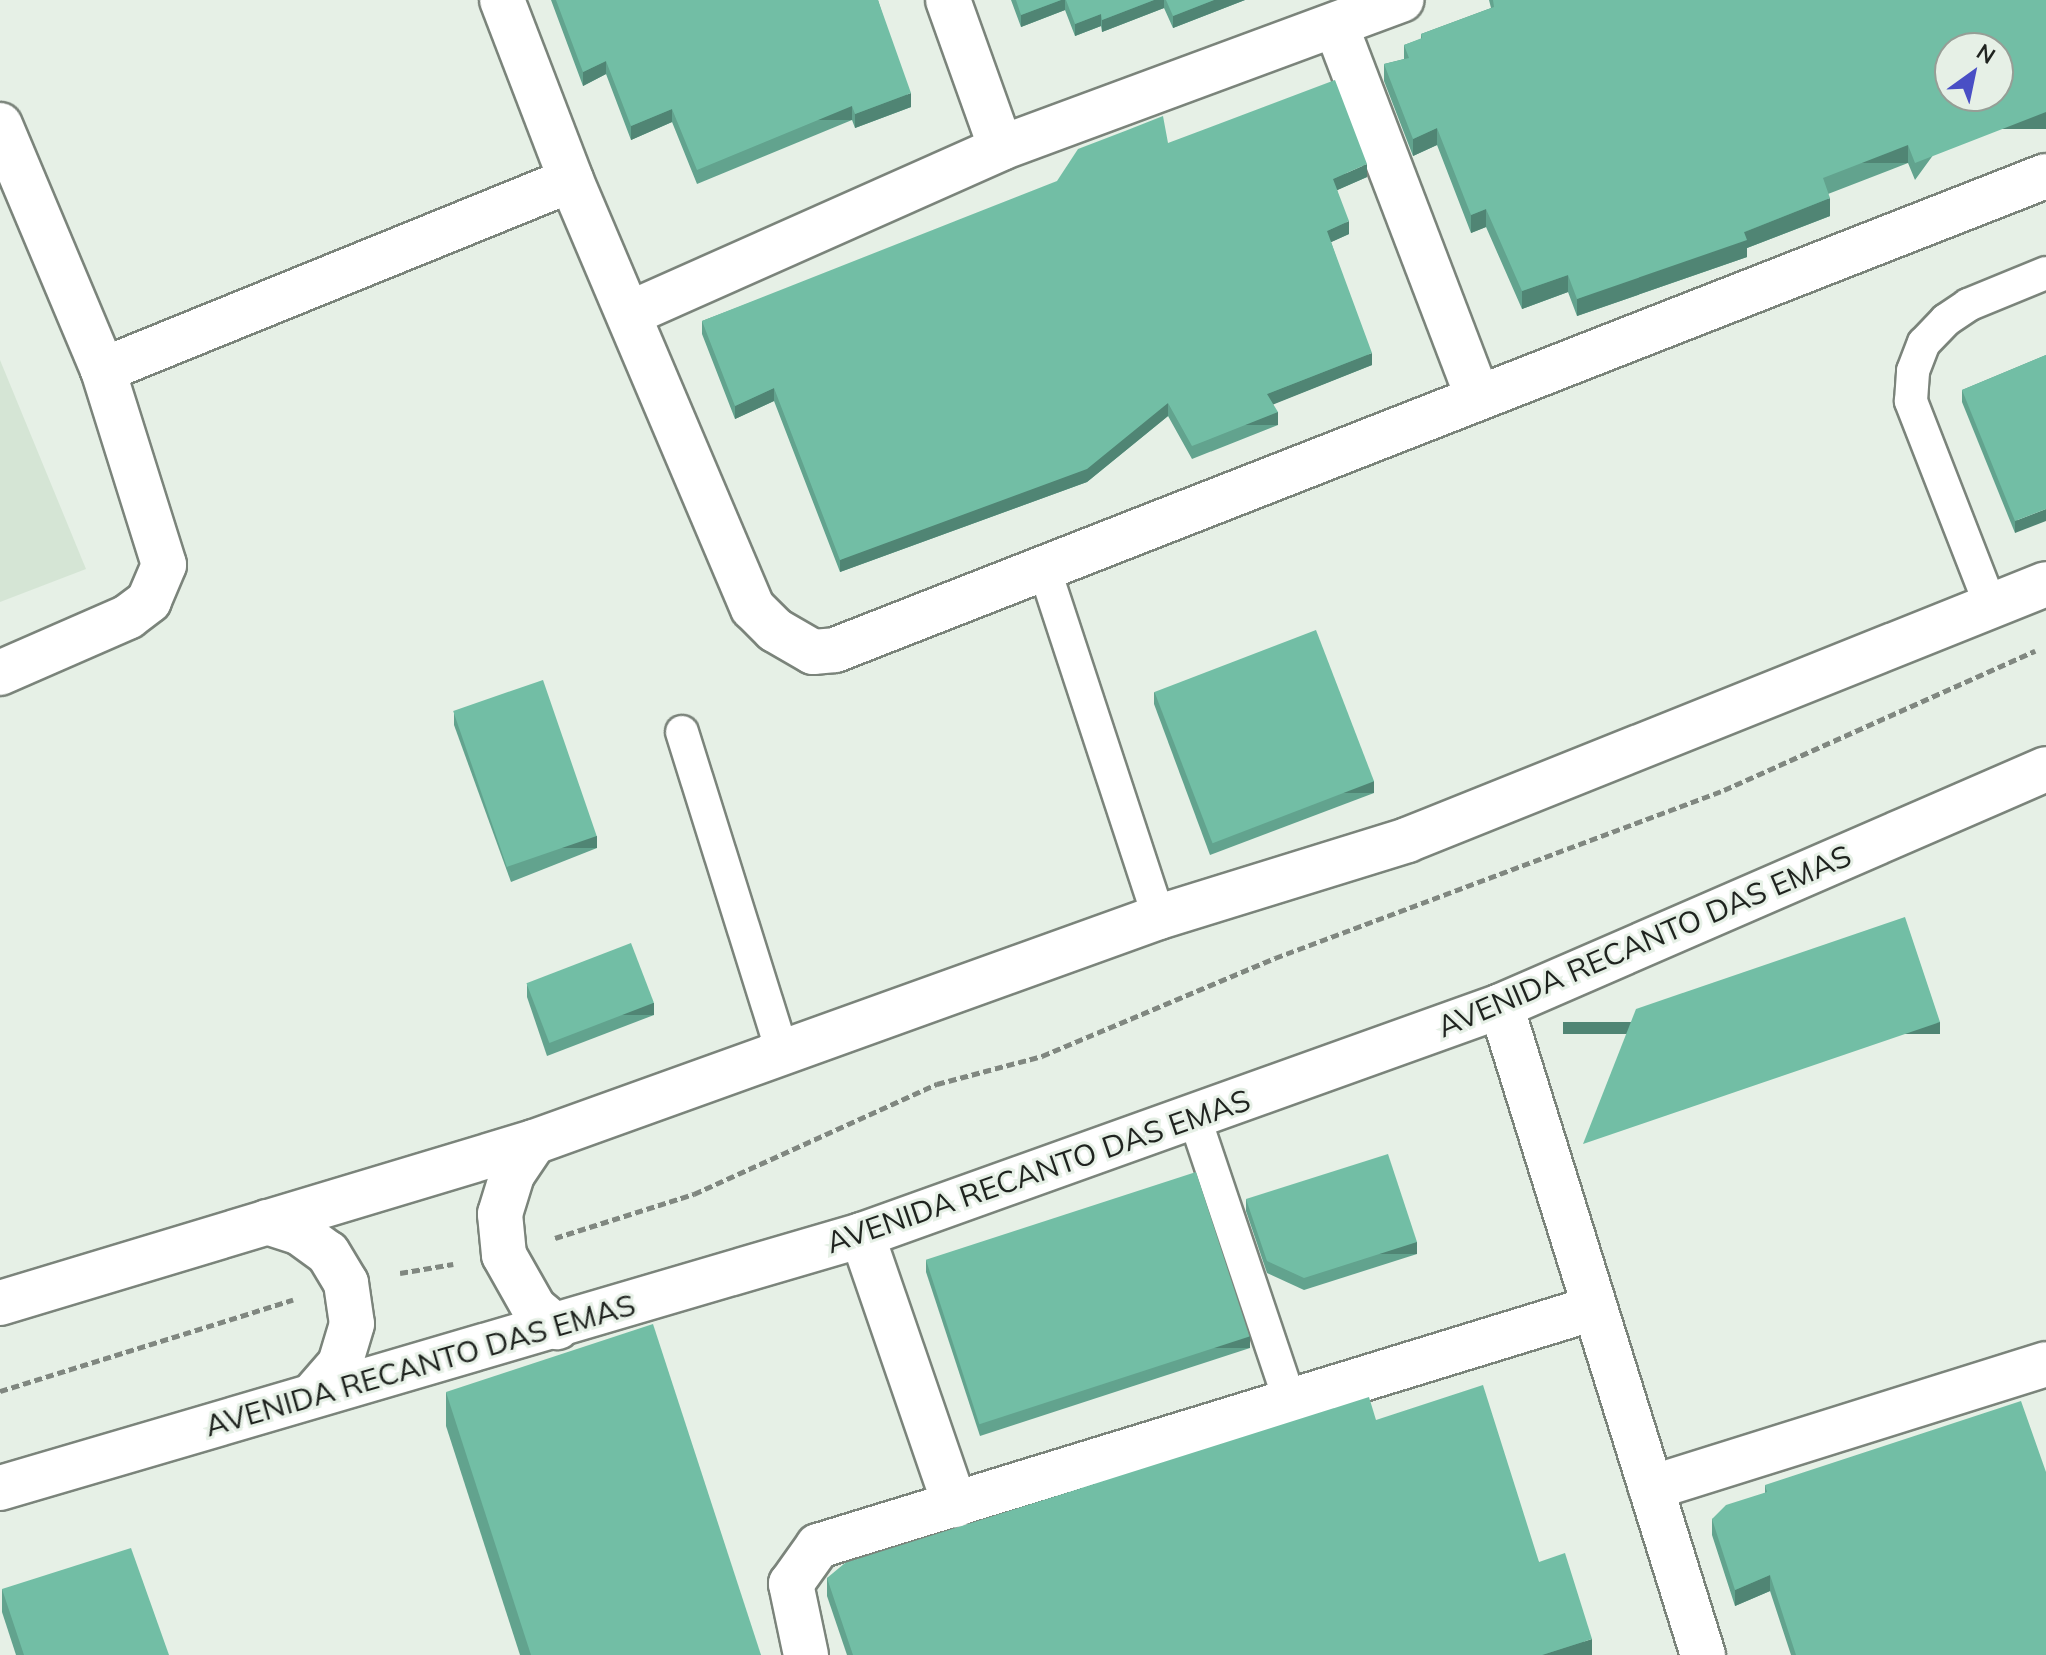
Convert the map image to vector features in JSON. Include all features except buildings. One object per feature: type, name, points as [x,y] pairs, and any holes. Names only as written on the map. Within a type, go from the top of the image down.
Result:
[{"type":"street","points":[[502,0],[571,180],[631,313],[753,608],[796,644],[813,652],[835,650],[2046,176]]},
{"type":"street","points":[[948,0],[1001,148]]},
{"type":"street","points":[[631,313],[1001,148],[1402,0]]},
{"type":"street","points":[[1336,26],[1478,397]]},
{"type":"street","points":[[0,125],[103,370],[164,565],[149,601],[128,617],[0,673]]},
{"type":"street","points":[[103,370],[571,180]]},
{"type":"street","points":[[0,1303],[534,1142],[1159,917],[1407,840],[2046,584]]},
{"type":"street","name":"AVENIDA RECANTO DAS EMAS","points":[[0,1488],[862,1235],[1501,1006],[2046,769]]},
{"type":"street","points":[[1501,1006],[1703,1655]]},
{"type":"street","points":[[534,1142],[512,1175],[500,1214],[504,1255],[534,1308],[557,1327]]},
{"type":"street","points":[[267,1222],[300,1233],[328,1253],[346,1283],[352,1324],[340,1364],[313,1395]]},
{"type":"street","points":[[862,1235],[955,1505]]},
{"type":"street","points":[[806,1655],[791,1602],[791,1584],[805,1559],[818,1546],[1594,1308]]},
{"type":"street","points":[[1651,1488],[2046,1364]]},
{"type":"lane","points":[[1990,604],[1911,401],[1913,371],[1924,343],[1957,312],[2046,273]]},
{"type":"lane","points":[[1044,568],[1159,917]]},
{"type":"lane","points":[[682,732],[782,1052]]},
{"type":"lane","points":[[1194,1116],[1290,1402]]},
{"type":"path","points":[[0,1391],[346,1283],[504,1255],[694,1194],[937,1084],[1042,1056],[1275,958],[1724,790],[2046,646]]},
{"type":"shaded area","points":[[0,360],[86,569],[0,602]]}]
